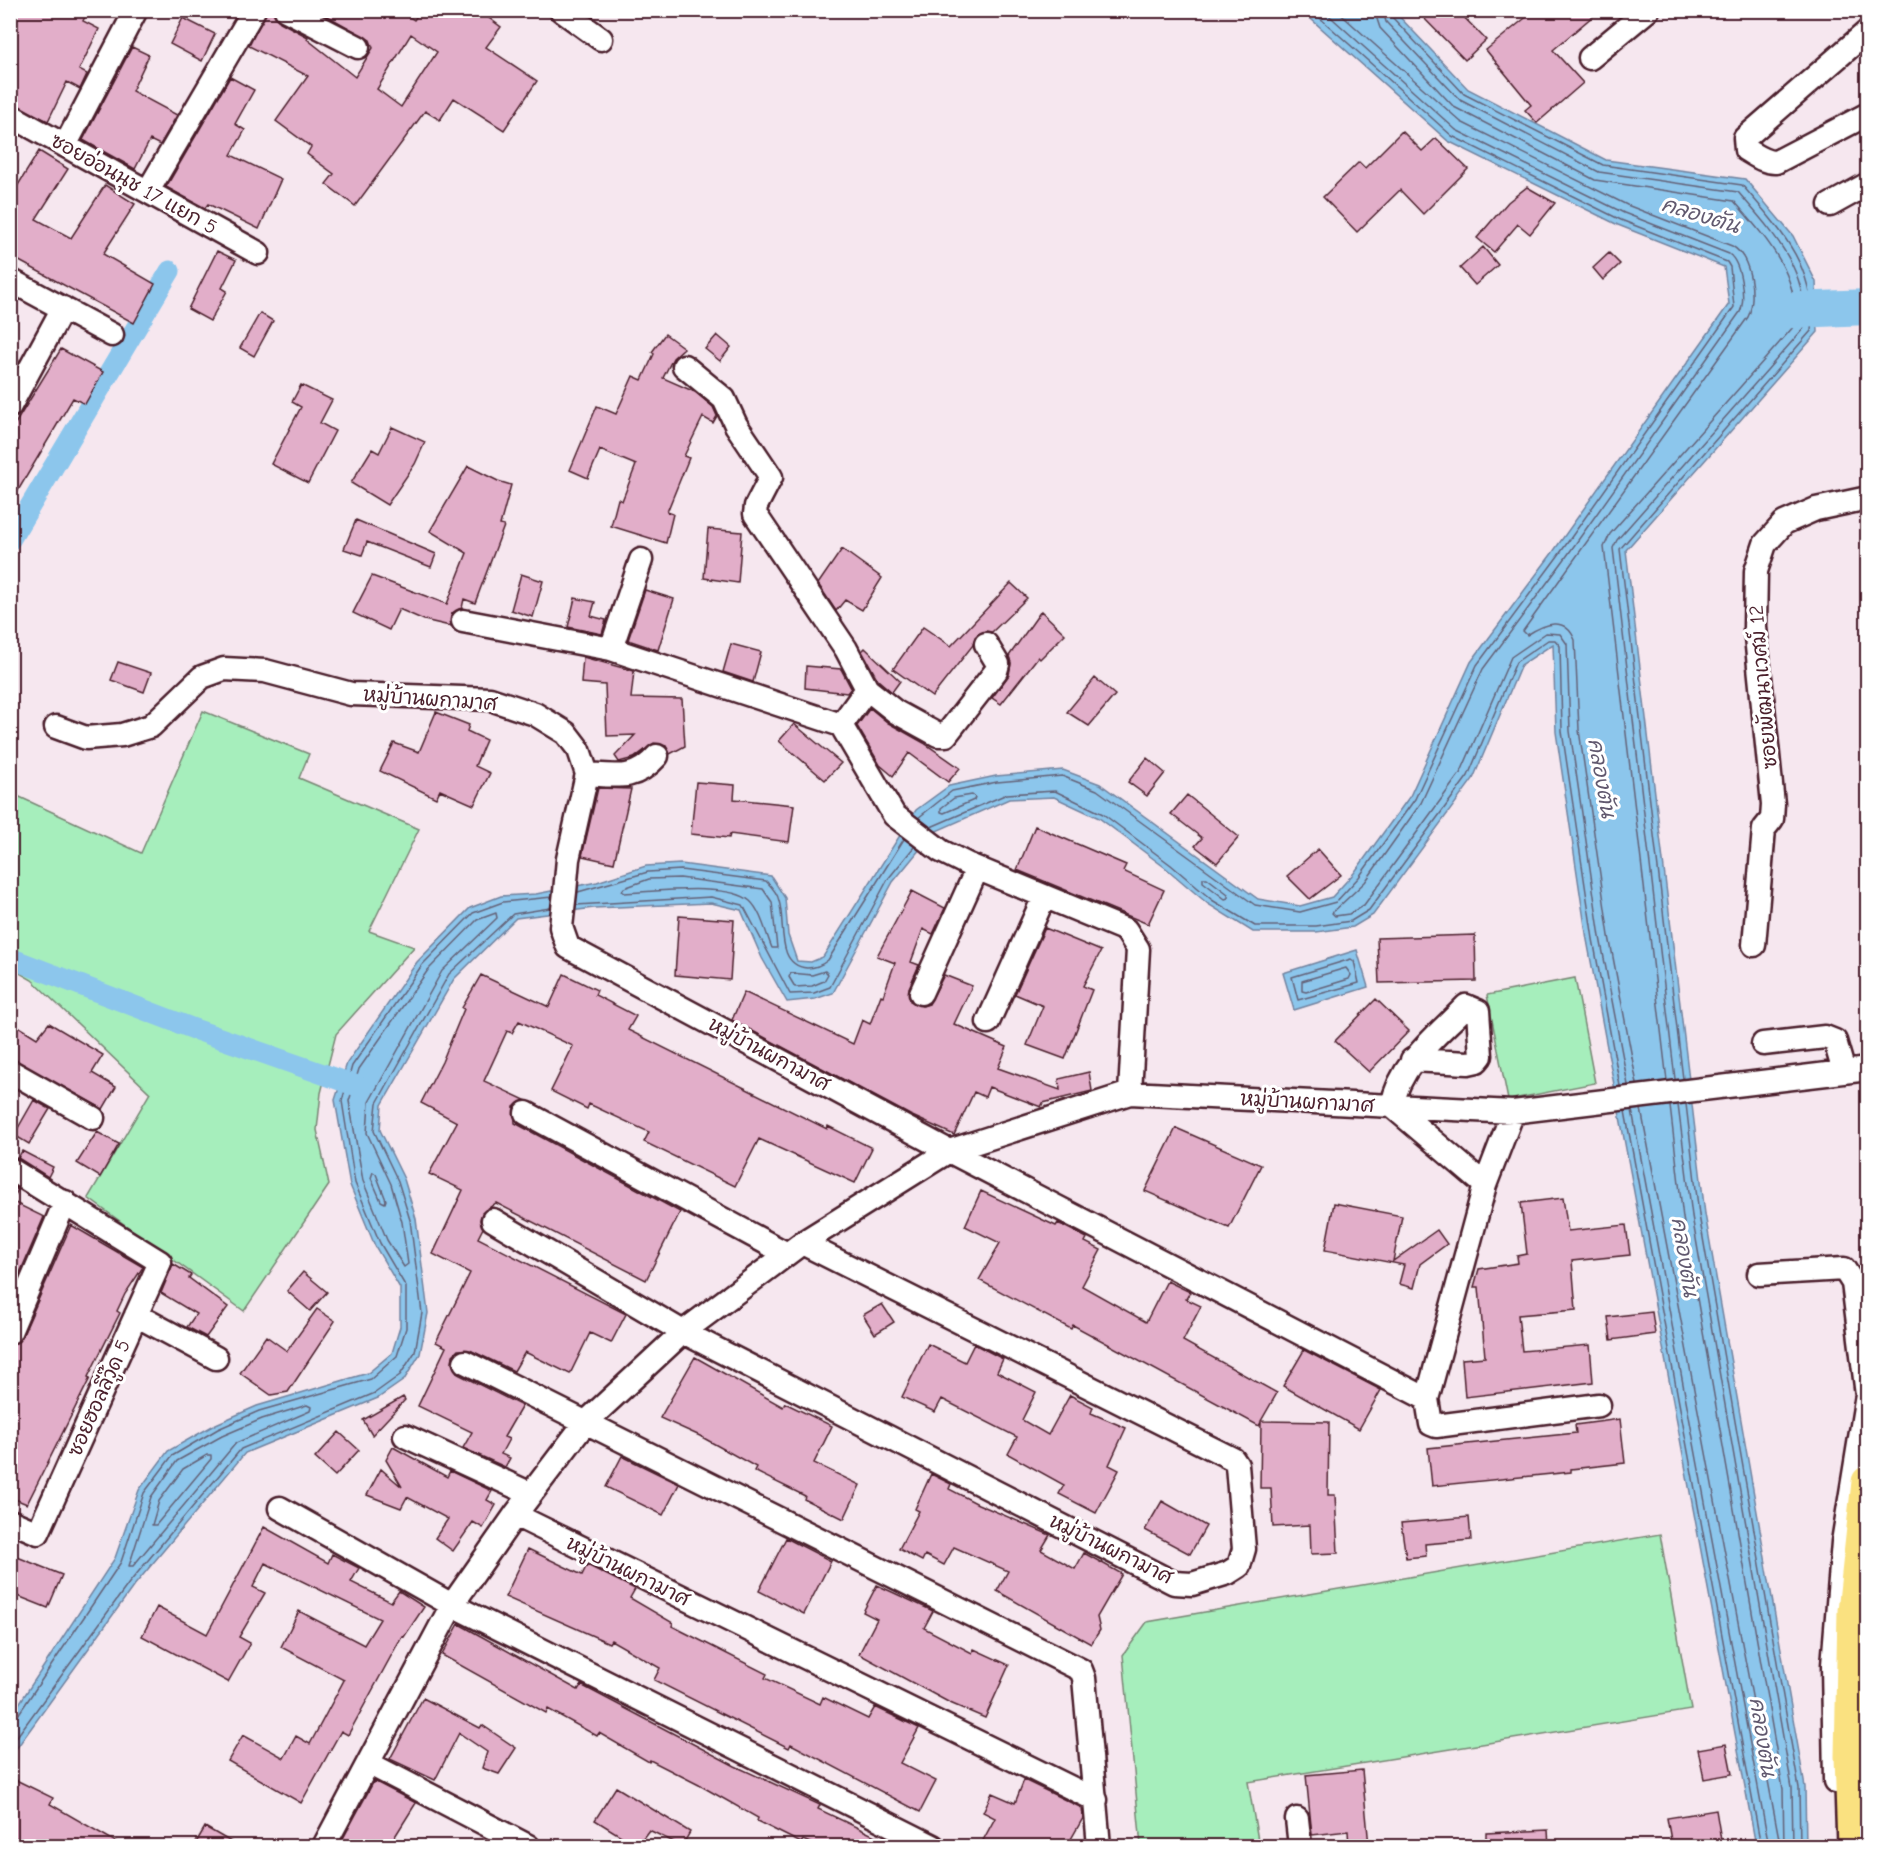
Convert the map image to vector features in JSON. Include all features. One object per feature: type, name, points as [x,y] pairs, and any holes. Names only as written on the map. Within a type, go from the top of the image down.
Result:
[{"type":"highway","points":[[1854,1846],[1851,1756],[1854,1611],[1868,1482]]},
{"type":"street","points":[[66,144],[136,10]]},
{"type":"street","points":[[148,191],[254,10]]},
{"type":"street","points":[[286,10],[358,47]]},
{"type":"street","points":[[561,10],[601,39]]},
{"type":"street","points":[[1590,58],[1648,10]]},
{"type":"street","points":[[1868,31],[1746,138],[1744,144],[1746,150],[1756,156],[1767,162],[1776,162],[1868,114]]},
{"type":"street","name":"ซอยอ่อนนุช 17 แยก 5","points":[[10,115],[66,144],[258,253]]},
{"type":"street","points":[[1830,205],[1868,184]]},
{"type":"street","points":[[10,280],[112,335]]},
{"type":"street","points":[[10,406],[63,308]]},
{"type":"street","points":[[684,366],[724,399],[736,425],[771,477],[756,506],[755,514],[846,649],[867,689],[896,712],[938,735],[946,735],[996,670],[998,664],[986,644]]},
{"type":"street","name":"ซอยพัฒนาเวศม์ 12","points":[[1754,945],[1764,829],[1772,819],[1773,804],[1755,627],[1756,571],[1764,544],[1784,523],[1816,509],[1868,498]]},
{"type":"street","points":[[611,649],[641,560]]},
{"type":"street","points":[[463,621],[611,649],[842,725],[894,815],[941,851],[977,869],[1126,930],[1137,945],[1130,1094]]},
{"type":"street","name":"หมู่บ้านผกามาศ","points":[[56,727],[86,738],[122,735],[151,726],[202,677],[224,669],[265,671],[351,694],[490,699],[535,714],[566,733],[579,750],[587,774],[568,860],[561,927],[568,947],[949,1150],[1426,1399]]},
{"type":"street","points":[[842,725],[867,689]]},
{"type":"street","points":[[587,774],[632,775],[646,769],[657,756]]},
{"type":"street","points":[[921,993],[977,869]]},
{"type":"street","points":[[988,1022],[1044,897]]},
{"type":"street","points":[[1762,1044],[1825,1037],[1835,1041],[1844,1072]]},
{"type":"street","points":[[1412,1060],[1395,1088],[1392,1106],[1513,1112],[1734,1083],[1868,1069]]},
{"type":"street","points":[[10,1071],[93,1118]]},
{"type":"street","name":"หมู่บ้านผกามาศ","points":[[324,1846],[452,1605],[514,1515],[585,1423],[683,1332],[794,1249],[949,1150],[1130,1094],[1392,1106],[1485,1185]]},
{"type":"street","points":[[1513,1112],[1485,1185],[1426,1399],[1429,1419],[1436,1426],[1599,1405]]},
{"type":"street","points":[[526,1113],[794,1249]]},
{"type":"street","points":[[10,1169],[65,1202],[10,1332]]},
{"type":"street","name":"ซอยฮอลลีวู๊ด 5","points":[[10,1521],[38,1533],[160,1262],[65,1202]]},
{"type":"street","points":[[494,1220],[683,1332]]},
{"type":"street","name":"หมู่บ้านผกามาศ","points":[[683,1332],[1174,1583],[1192,1584],[1228,1573],[1239,1566],[1245,1549],[1237,1465],[1233,1459],[794,1249]]},
{"type":"street","points":[[1759,1274],[1844,1269],[1850,1275],[1867,1395],[1843,1542],[1835,1643],[1835,1780]]},
{"type":"street","points":[[136,1315],[216,1358]]},
{"type":"street","points":[[465,1362],[1081,1670],[1084,1678],[1099,1846]]},
{"type":"street","points":[[405,1436],[531,1494]]},
{"type":"street","points":[[280,1508],[452,1605],[933,1846]]},
{"type":"street","name":"หมู่บ้านผกามาศ","points":[[514,1515],[1096,1800]]},
{"type":"street","points":[[368,1763],[528,1846]]},
{"type":"street","points":[[1297,1819],[1300,1846]]},
{"type":"green space","points":[[203,711],[309,754],[299,778],[419,829],[369,931],[414,947],[336,1034],[321,1093],[317,1130],[329,1185],[244,1311],[88,1198],[150,1093],[32,980],[11,968],[11,793],[141,853]]},
{"type":"green space","points":[[1575,978],[1595,1083],[1508,1100],[1487,995]]},
{"type":"green space","points":[[1660,1534],[1691,1710],[1248,1782],[1259,1846],[1141,1846],[1123,1655],[1147,1622]]},
{"type":"water","name":"คลองตัน","points":[[1302,11],[1394,11],[1468,89],[1606,160],[1745,179],[1793,236],[1816,282],[1818,332],[1626,550],[1705,1214],[1805,1787],[1806,1846],[1756,1846],[1587,940],[1556,732],[1553,644],[1521,665],[1473,779],[1373,915],[1353,927],[1316,932],[1253,932],[1208,904],[1167,869],[1099,818],[1054,797],[1009,799],[934,832],[893,882],[833,993],[815,999],[787,1002],[762,958],[741,910],[711,903],[594,908],[516,918],[454,979],[382,1105],[380,1130],[404,1179],[416,1219],[428,1313],[420,1354],[404,1380],[378,1398],[245,1453],[133,1587],[11,1756],[11,1716],[115,1558],[139,1490],[168,1451],[216,1424],[257,1406],[368,1373],[392,1353],[400,1327],[400,1288],[375,1246],[350,1185],[335,1100],[347,1063],[417,962],[470,908],[501,896],[536,894],[597,882],[646,866],[681,864],[771,876],[785,898],[788,935],[797,961],[811,962],[823,957],[916,810],[949,786],[996,776],[1063,770],[1100,784],[1258,899],[1300,906],[1332,897],[1354,873],[1410,796],[1471,662],[1553,552],[1729,304],[1724,267],[1618,225],[1448,141]]},
{"type":"water","points":[[1357,950],[1368,987],[1294,1010],[1283,973]]},
{"type":"building","points":[[18,10],[88,10],[83,21],[99,29],[79,70],[87,74],[80,89],[67,82],[48,121],[10,102],[10,25]]},
{"type":"building","points":[[267,10],[273,10],[280,22],[308,37],[307,39],[355,77],[373,48],[370,40],[317,10],[399,10],[414,20],[421,10],[453,10],[464,18],[470,10],[478,10],[501,27],[486,47],[537,81],[504,130],[454,98],[440,120],[425,111],[355,206],[326,184],[334,174],[307,154],[311,147],[276,121],[308,76],[249,46]],"holes":[[[411,34],[437,52],[401,107],[377,89]]]},
{"type":"building","points":[[1416,10],[1457,10],[1486,40],[1465,60]]},
{"type":"building","points":[[1535,10],[1600,10],[1553,50],[1583,83],[1537,123],[1525,110],[1531,105],[1486,50]]},
{"type":"building","points":[[183,18],[215,34],[202,61],[170,44]]},
{"type":"building","points":[[132,47],[149,55],[132,91],[177,115],[160,145],[150,140],[135,169],[83,140]]},
{"type":"building","points":[[230,77],[254,90],[235,124],[245,130],[231,155],[281,179],[259,229],[208,204],[205,208],[166,187]]},
{"type":"building","points":[[1402,131],[1422,151],[1436,138],[1468,169],[1423,214],[1400,190],[1357,232],[1323,197],[1359,162],[1365,168]]},
{"type":"building","points":[[39,151],[68,169],[36,219],[71,238],[105,185],[135,204],[103,254],[155,284],[134,323],[10,256],[10,198]]},
{"type":"building","points":[[1527,187],[1555,203],[1530,234],[1518,224],[1494,252],[1477,238],[1508,202]]},
{"type":"building","points":[[1483,247],[1498,265],[1475,285],[1460,268]]},
{"type":"building","points":[[217,251],[236,260],[222,288],[227,291],[210,321],[188,309]]},
{"type":"building","points":[[1609,253],[1620,264],[1603,280],[1593,268]]},
{"type":"building","points":[[260,313],[273,321],[254,356],[240,348]]},
{"type":"building","points":[[665,334],[684,348],[673,358],[663,378],[695,392],[713,407],[717,416],[713,423],[703,417],[684,456],[689,458],[667,512],[673,514],[666,543],[611,526],[618,499],[622,501],[636,465],[600,450],[588,478],[570,470],[597,406],[616,414],[633,376],[642,380],[654,354],[652,352]]},
{"type":"building","points":[[717,335],[731,347],[720,361],[705,349]]},
{"type":"building","points":[[61,349],[103,372],[85,404],[73,398],[10,504],[10,432]]},
{"type":"building","points":[[301,385],[332,400],[320,423],[335,431],[308,483],[271,464],[301,407],[292,402]]},
{"type":"building","points":[[392,427],[425,442],[415,464],[387,505],[351,483],[372,449],[379,453]]},
{"type":"building","points":[[468,466],[511,485],[500,525],[504,526],[475,603],[464,599],[462,608],[452,613],[450,626],[424,620],[399,609],[389,630],[353,613],[372,576],[447,604],[467,553],[430,531]]},
{"type":"building","points":[[356,520],[436,554],[431,567],[367,542],[362,555],[344,549]]},
{"type":"building","points":[[708,529],[742,532],[738,583],[704,578]]},
{"type":"building","points":[[842,549],[882,578],[862,610],[845,600],[836,611],[818,584]]},
{"type":"building","points":[[521,574],[543,581],[533,617],[511,610]]},
{"type":"building","points":[[1011,583],[1027,598],[992,632],[985,631],[975,637],[973,645],[932,697],[893,669],[923,627],[951,646]]},
{"type":"building","points":[[645,590],[674,599],[658,650],[628,640]]},
{"type":"building","points":[[575,598],[595,602],[591,616],[606,620],[602,634],[568,627]]},
{"type":"building","points":[[1041,611],[1065,634],[1040,659],[1038,657],[1001,704],[992,698],[1009,675],[1011,663],[1009,656]]},
{"type":"building","points":[[731,644],[761,652],[753,682],[723,672]]},
{"type":"building","points":[[865,648],[900,681],[892,692],[878,680],[862,651]]},
{"type":"building","points":[[583,657],[634,671],[631,698],[682,699],[685,746],[670,754],[666,746],[654,743],[634,758],[619,762],[615,756],[635,735],[607,736],[605,685],[581,683]]},
{"type":"building","points":[[118,662],[151,673],[144,692],[111,680]]},
{"type":"building","points":[[806,666],[841,669],[851,688],[847,693],[805,688]]},
{"type":"building","points":[[1095,678],[1115,695],[1089,726],[1067,712]]},
{"type":"building","points":[[870,708],[888,723],[924,743],[960,768],[948,782],[909,753],[893,776],[880,765],[857,726]]},
{"type":"building","points":[[436,712],[469,725],[467,731],[486,740],[475,766],[490,773],[474,805],[440,790],[436,798],[380,771],[394,743],[419,752]]},
{"type":"building","points":[[794,724],[841,763],[825,780],[779,741]]},
{"type":"building","points":[[1147,758],[1165,773],[1147,796],[1128,782]]},
{"type":"building","points":[[696,782],[735,785],[734,799],[794,805],[789,842],[730,834],[729,838],[691,834]]},
{"type":"building","points":[[598,788],[631,789],[614,863],[582,856]]},
{"type":"building","points":[[1187,795],[1239,837],[1217,863],[1195,846],[1202,838],[1171,814]]},
{"type":"building","points":[[1035,826],[1126,865],[1123,871],[1164,890],[1148,924],[1017,870]]},
{"type":"building","points":[[1318,849],[1341,875],[1310,899],[1287,876]]},
{"type":"building","points":[[912,891],[945,908],[933,934],[923,929],[911,962],[919,965],[909,988],[910,1001],[922,1006],[929,1004],[944,975],[972,986],[954,1024],[1007,1047],[998,1068],[1060,1090],[1059,1079],[1089,1072],[1092,1091],[1043,1103],[1041,1107],[989,1087],[985,1097],[974,1092],[954,1135],[910,1115],[732,1020],[744,992],[853,1044],[862,1020],[870,1024],[881,995],[883,996],[895,963],[877,956]]},
{"type":"building","points":[[679,916],[734,920],[730,980],[675,975]]},
{"type":"building","points":[[1045,928],[1101,951],[1083,986],[1092,990],[1065,1059],[1027,1045],[1043,1006],[1015,994]]},
{"type":"building","points":[[1475,935],[1476,981],[1379,983],[1377,938]]},
{"type":"building","points":[[564,974],[597,990],[595,995],[636,1016],[628,1030],[827,1129],[828,1126],[872,1148],[855,1183],[759,1139],[735,1186],[644,1142],[649,1132],[589,1104],[587,1109],[551,1091],[573,1046],[519,1021],[512,1033],[507,1031],[484,1081],[525,1100],[514,1107],[515,1123],[680,1212],[646,1280],[496,1203],[482,1213],[480,1220],[483,1228],[478,1238],[626,1314],[611,1343],[590,1333],[570,1374],[525,1352],[514,1371],[470,1350],[458,1350],[453,1355],[452,1363],[458,1374],[522,1406],[504,1437],[509,1439],[501,1454],[510,1458],[505,1467],[463,1448],[472,1432],[418,1406],[446,1347],[436,1342],[470,1273],[433,1254],[463,1190],[429,1174],[457,1122],[421,1103],[442,1062],[464,1009],[462,1008],[481,975],[549,1007]]},
{"type":"building","points":[[1376,999],[1409,1031],[1369,1072],[1335,1041]]},
{"type":"building","points":[[10,1021],[37,1038],[49,1023],[103,1055],[92,1073],[116,1087],[103,1109],[10,1058]]},
{"type":"building","points":[[34,1100],[50,1109],[29,1144],[14,1135]]},
{"type":"building","points":[[1176,1128],[1261,1165],[1229,1228],[1145,1191]]},
{"type":"building","points":[[97,1132],[119,1144],[100,1177],[77,1163]]},
{"type":"building","points":[[22,1151],[53,1167],[48,1177],[18,1158]]},
{"type":"building","points":[[10,1185],[18,1190],[11,1201],[44,1217],[10,1296]]},
{"type":"building","points":[[981,1191],[1056,1226],[1058,1223],[1087,1238],[1085,1242],[1101,1250],[1082,1286],[1146,1322],[1167,1281],[1190,1292],[1186,1299],[1201,1306],[1183,1341],[1277,1393],[1261,1421],[1329,1422],[1328,1495],[1335,1495],[1338,1553],[1311,1554],[1310,1525],[1273,1527],[1271,1488],[1260,1488],[1261,1422],[1259,1426],[1073,1325],[1071,1329],[979,1280],[1000,1243],[965,1226]]},
{"type":"building","points":[[1563,1198],[1568,1231],[1626,1225],[1630,1255],[1572,1261],[1576,1310],[1518,1315],[1522,1351],[1590,1345],[1593,1382],[1465,1397],[1462,1359],[1485,1357],[1479,1287],[1474,1287],[1479,1269],[1518,1263],[1517,1256],[1527,1254],[1521,1203]]},
{"type":"building","points":[[1334,1203],[1402,1216],[1393,1261],[1437,1230],[1447,1244],[1420,1264],[1414,1288],[1399,1284],[1404,1265],[1325,1250]]},
{"type":"building","points":[[71,1225],[143,1267],[125,1294],[117,1311],[120,1313],[88,1377],[90,1378],[27,1504],[10,1497],[10,1345],[22,1337]]},
{"type":"building","points":[[173,1264],[191,1275],[189,1278],[228,1307],[206,1337],[187,1327],[196,1314],[161,1293]]},
{"type":"building","points":[[303,1272],[327,1292],[310,1311],[287,1291]]},
{"type":"building","points":[[882,1304],[894,1322],[875,1334],[863,1315]]},
{"type":"building","points":[[317,1309],[335,1321],[288,1392],[271,1395],[240,1373],[266,1336],[287,1351]]},
{"type":"building","points":[[1652,1312],[1655,1334],[1611,1340],[1608,1317]]},
{"type":"building","points":[[928,1344],[965,1362],[974,1344],[1003,1359],[997,1372],[1036,1392],[1022,1420],[1048,1435],[1070,1395],[1093,1407],[1091,1413],[1126,1428],[1109,1465],[1119,1470],[1096,1513],[1059,1494],[1064,1485],[1008,1454],[1017,1437],[942,1399],[935,1412],[902,1397]]},
{"type":"building","points":[[1304,1350],[1381,1390],[1359,1429],[1283,1386]]},
{"type":"building","points":[[695,1357],[783,1407],[785,1403],[832,1426],[814,1463],[860,1485],[844,1519],[804,1499],[805,1496],[754,1471],[756,1467],[700,1436],[660,1418]]},
{"type":"building","points":[[403,1397],[405,1400],[372,1435],[363,1420]]},
{"type":"building","points":[[1620,1419],[1625,1463],[1571,1469],[1571,1472],[1432,1486],[1428,1448],[1576,1433],[1575,1425]]},
{"type":"building","points":[[339,1432],[359,1450],[335,1476],[315,1458]]},
{"type":"building","points":[[393,1447],[447,1477],[450,1471],[492,1491],[487,1500],[496,1505],[483,1528],[473,1522],[453,1551],[435,1538],[448,1519],[407,1497],[401,1508],[367,1495],[381,1469],[402,1487],[386,1460]]},
{"type":"building","points":[[622,1456],[679,1484],[663,1515],[606,1487]]},
{"type":"building","points":[[931,1474],[951,1484],[949,1489],[978,1504],[1050,1535],[1041,1550],[1075,1569],[1084,1553],[1122,1574],[1097,1617],[1100,1630],[1091,1644],[997,1591],[1008,1571],[954,1547],[944,1565],[925,1555],[922,1561],[899,1549],[919,1511],[915,1509]]},
{"type":"building","points":[[1162,1501],[1206,1526],[1190,1554],[1145,1530]]},
{"type":"building","points":[[1469,1517],[1471,1540],[1425,1544],[1426,1556],[1406,1558],[1401,1523]]},
{"type":"building","points":[[264,1527],[328,1563],[332,1554],[359,1568],[351,1582],[391,1602],[399,1591],[424,1607],[404,1637],[402,1636],[348,1735],[341,1731],[301,1803],[228,1761],[243,1735],[284,1758],[296,1736],[310,1744],[344,1680],[281,1647],[299,1611],[364,1645],[380,1619],[265,1563],[253,1587],[265,1593],[239,1637],[250,1643],[228,1682],[142,1636],[157,1607],[207,1634]]},
{"type":"building","points":[[786,1538],[831,1561],[804,1614],[759,1591]]},
{"type":"building","points":[[528,1549],[582,1575],[587,1565],[635,1589],[630,1598],[673,1623],[672,1626],[767,1674],[765,1678],[820,1704],[823,1697],[868,1719],[875,1707],[919,1728],[900,1763],[936,1781],[920,1812],[791,1744],[789,1748],[654,1680],[660,1668],[611,1640],[609,1643],[505,1597]]},
{"type":"building","points":[[10,1554],[62,1575],[48,1608],[10,1593]]},
{"type":"building","points":[[877,1585],[933,1611],[924,1628],[972,1653],[974,1649],[1009,1665],[985,1718],[950,1703],[859,1654],[877,1619],[863,1612]]},
{"type":"building","points":[[459,1624],[578,1690],[581,1685],[735,1766],[820,1805],[818,1809],[896,1846],[817,1846],[803,1840],[801,1843],[757,1821],[758,1818],[701,1786],[650,1760],[649,1762],[599,1733],[597,1736],[548,1709],[546,1713],[442,1655]]},
{"type":"building","points":[[423,1698],[480,1728],[482,1725],[516,1748],[499,1774],[482,1768],[487,1752],[459,1733],[435,1780],[390,1759]]},
{"type":"building","points":[[1726,1744],[1732,1774],[1704,1779],[1698,1749]]},
{"type":"building","points":[[1362,1770],[1369,1846],[1349,1846],[1348,1831],[1312,1835],[1306,1775]]},
{"type":"building","points":[[10,1777],[53,1798],[50,1804],[123,1846],[35,1846],[10,1836]]},
{"type":"building","points":[[1024,1780],[1082,1808],[1083,1818],[1067,1846],[980,1846],[995,1818],[983,1812],[992,1793],[1015,1803]]},
{"type":"building","points":[[374,1781],[416,1803],[389,1846],[339,1846]]},
{"type":"building","points":[[616,1787],[690,1832],[682,1846],[649,1830],[637,1846],[595,1820]]},
{"type":"building","points":[[1716,1810],[1722,1846],[1672,1846],[1667,1818]]},
{"type":"building","points":[[205,1827],[238,1846],[194,1846]]},
{"type":"building","points":[[1548,1830],[1549,1846],[1486,1846],[1486,1833]]},
{"type":"waterway","points":[[10,540],[170,271]]},
{"type":"waterway","points":[[1769,311],[1868,307]]},
{"type":"waterway","points":[[10,958],[194,1029],[363,1088]]}]
